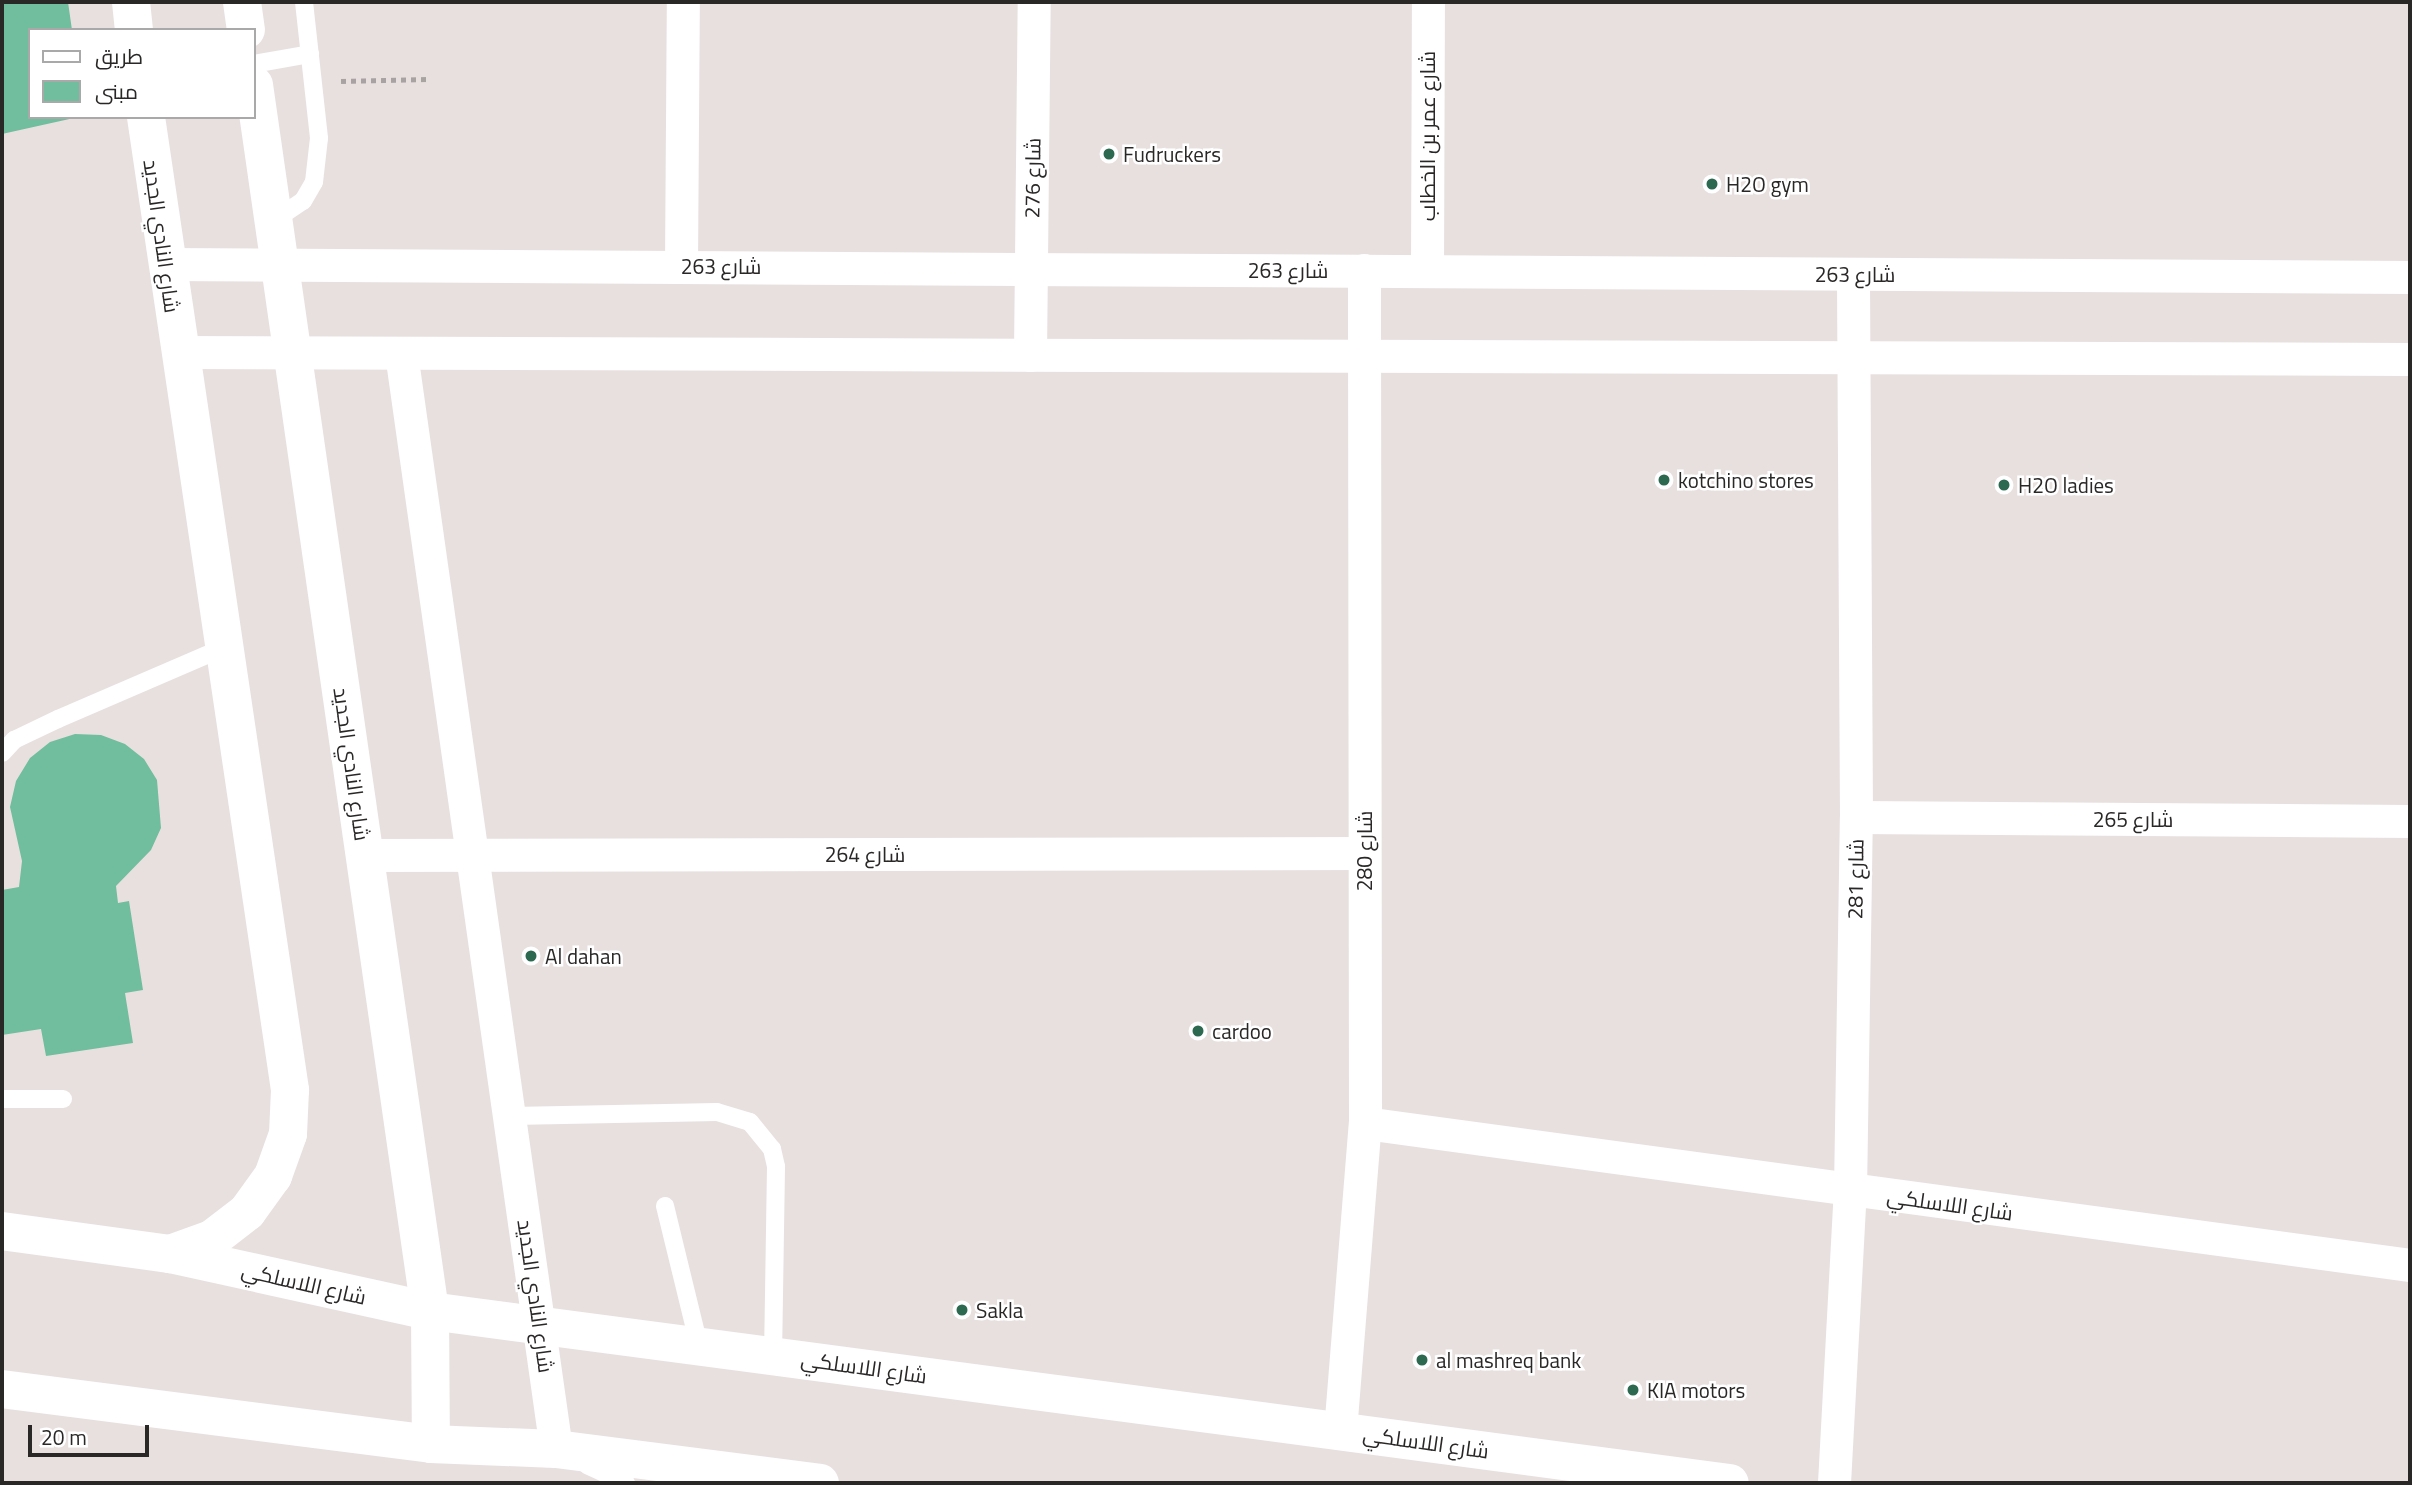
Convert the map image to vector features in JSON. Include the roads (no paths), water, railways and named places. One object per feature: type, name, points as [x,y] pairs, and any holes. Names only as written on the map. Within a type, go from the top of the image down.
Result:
[{"type":"street","points":[[131,2],[134,28]]},
{"type":"street","points":[[242,2],[246,28]]},
{"type":"street","points":[[681,266],[683,2]]},
{"type":"street","name":"شارع 276","points":[[1030,355],[1034,2]]},
{"type":"street","name":"شارع عمر بن الخطاب","points":[[1427,271],[1428,2]]},
{"type":"street","name":"شارع النادي الجديد","points":[[256,99],[430,1311],[431,1444]]},
{"type":"street","name":"شارع النادي الجديد","points":[[146,119],[178,352],[290,1090],[288,1134],[273,1176],[247,1212],[212,1239],[170,1254]]},
{"type":"street","name":"شارع 263","points":[[166,264],[2410,277]]},
{"type":"street","name":"شارع 280","points":[[1340,1431],[1365,1123],[1364,270]]},
{"type":"street","name":"شارع 281","points":[[1834,1483],[1850,1191],[1856,817],[1853,274]]},
{"type":"street","points":[[178,352],[2410,359]]},
{"type":"street","name":"شارع النادي الجديد","points":[[401,353],[512,1116],[556,1449]]},
{"type":"street","name":"شارع 265","points":[[1856,817],[2410,821]]},
{"type":"street","name":"شارع 264","points":[[366,855],[1364,853]]},
{"type":"street","name":"شارع اللاسلكي","points":[[1365,1123],[2410,1265]]},
{"type":"street","name":"شارع اللاسلكي","points":[[2,1231],[170,1254],[430,1311],[1730,1483]]},
{"type":"street","points":[[2,1389],[431,1444],[556,1449],[820,1483]]},
{"type":"lane","points":[[273,221],[303,201],[314,182],[319,138],[304,2]]},
{"type":"lane","points":[[256,64],[310,54]]},
{"type":"lane","points":[[6,745],[223,648]]},
{"type":"lane","points":[[2,1099],[63,1099]]},
{"type":"lane","points":[[512,1116],[716,1112],[750,1122],[772,1150],[776,1167],[773,1355]]},
{"type":"lane","points":[[665,1206],[699,1345]]},
{"type":"lane","points":[[556,1449],[626,1483]]},
{"type":"place","name":"Fudruckers","points":[[1109,154]]},
{"type":"place","name":"H2O gym","points":[[1712,184]]},
{"type":"place","name":"kotchino stores","points":[[1664,480]]},
{"type":"place","name":"H2O ladies","points":[[2004,485]]},
{"type":"place","name":"Al dahan","points":[[531,956]]},
{"type":"place","name":"cardoo","points":[[1198,1031]]},
{"type":"place","name":"Sakla","points":[[962,1310]]},
{"type":"place","name":"al mashreq bank","points":[[1422,1360]]},
{"type":"place","name":"KIA motors","points":[[1633,1390]]}]
